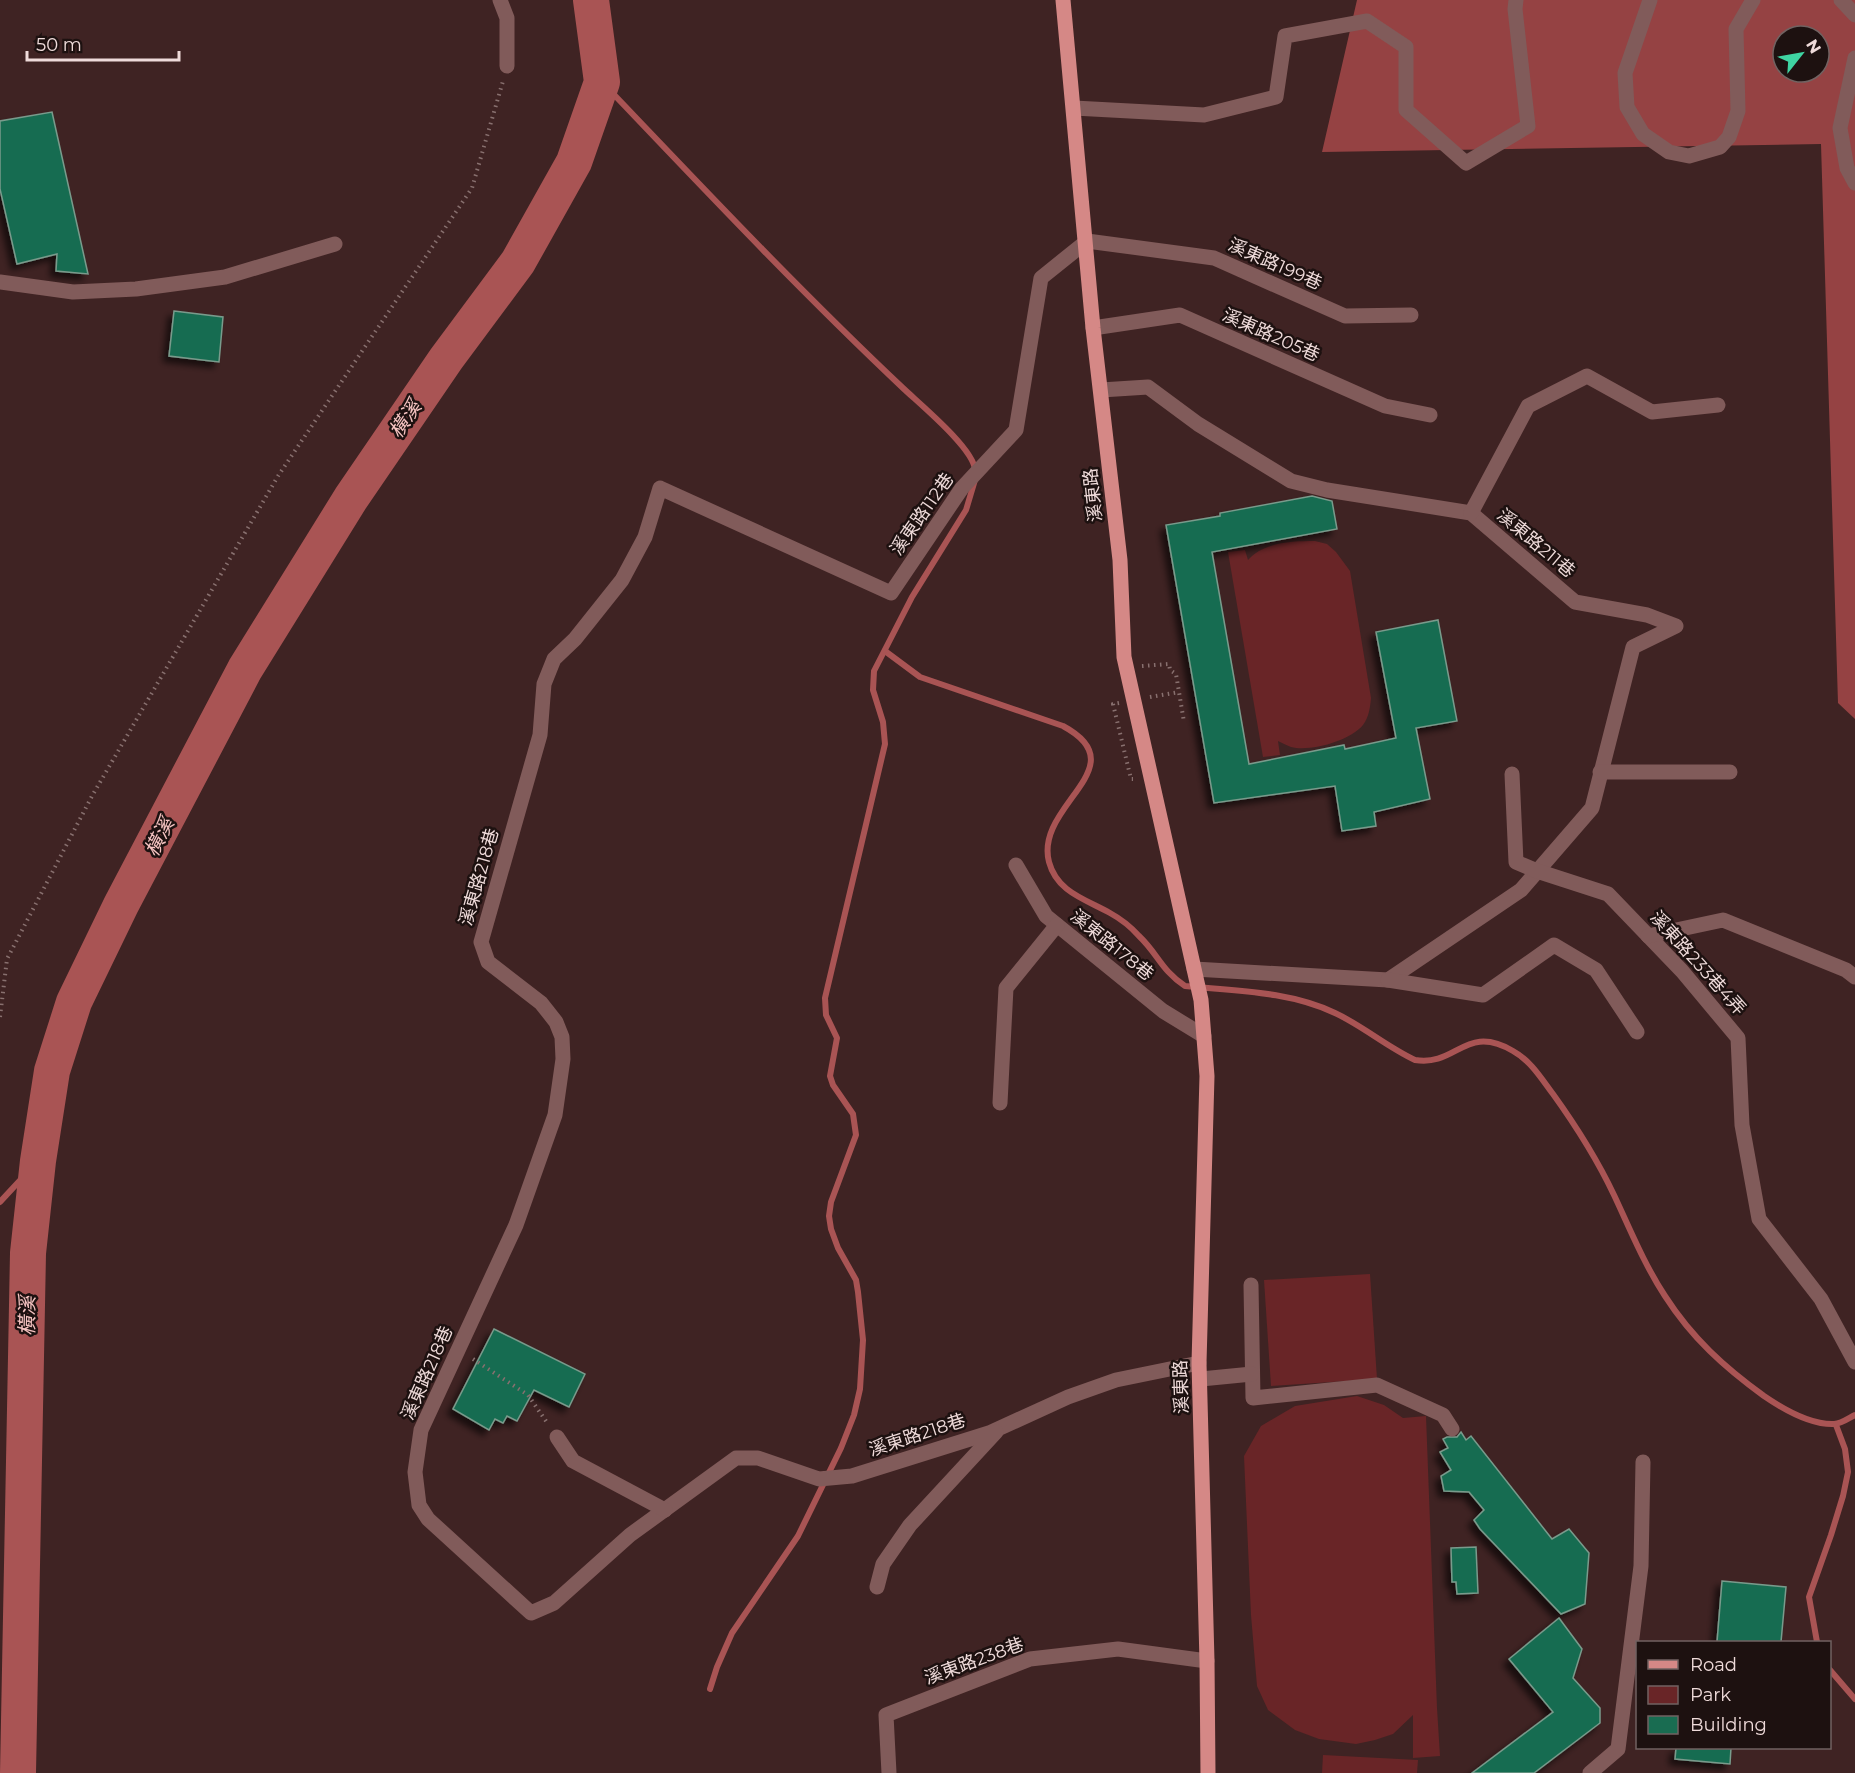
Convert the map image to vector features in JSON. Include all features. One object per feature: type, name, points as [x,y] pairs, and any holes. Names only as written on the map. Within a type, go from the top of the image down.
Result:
[{"type":"main road","name":"溪東路","points":[[1063,0],[1087,242],[1093,328],[1120,560],[1124,657],[1201,1000],[1204,1036],[1207,1076],[1200,1371],[1208,1773]]},
{"type":"street","points":[[500,0],[507,18],[507,66]]},
{"type":"street","points":[[1074,108],[1204,115],[1275,97],[1285,36],[1367,21],[1406,47],[1406,110],[1466,163],[1528,126],[1515,9],[1516,0]]},
{"type":"street","points":[[1650,0],[1625,73],[1627,107],[1643,134],[1669,152],[1689,156],[1720,147],[1729,137],[1738,111],[1736,29],[1753,0]]},
{"type":"street","points":[[1840,0],[1855,15]]},
{"type":"street","points":[[1855,58],[1840,128],[1847,168],[1855,183]]},
{"type":"street","name":"溪東路199巷","points":[[1087,242],[1214,258],[1345,316],[1411,315]]},
{"type":"street","name":"溪東路112巷","points":[[660,488],[891,593],[962,488],[1016,430],[1041,278],[1087,242]]},
{"type":"street","points":[[0,282],[73,292],[136,289],[225,277],[335,244]]},
{"type":"street","name":"溪東路205巷","points":[[1093,328],[1180,315],[1385,406],[1430,415]]},
{"type":"street","points":[[1471,513],[1528,406],[1587,376],[1652,412],[1719,405]]},
{"type":"street","name":"溪東路211巷","points":[[1101,390],[1148,387],[1198,424],[1291,481],[1327,490],[1471,513],[1575,602],[1647,615],[1676,626],[1633,647],[1592,807],[1521,890],[1388,980]]},
{"type":"street","name":"溪東路218巷","points":[[660,488],[645,537],[622,580],[575,639],[554,659],[544,684],[540,735],[481,942],[488,962],[541,1003],[556,1022],[562,1038],[563,1059],[555,1114],[516,1225],[421,1430],[415,1472],[419,1505],[428,1519],[531,1613],[554,1603],[630,1535],[736,1458],[758,1458],[826,1479],[852,1476],[1000,1428],[1068,1397],[1116,1380],[1200,1371],[1252,1374]]},
{"type":"street","points":[[1600,772],[1730,772]]},
{"type":"street","name":"溪東路233巷4弄","points":[[1512,774],[1516,862],[1608,894],[1682,971],[1738,1038],[1742,1125],[1759,1219],[1821,1299],[1855,1362]]},
{"type":"street","name":"溪東路178巷","points":[[1016,866],[1046,916],[1162,1011],[1204,1036]]},
{"type":"street","points":[[1648,936],[1723,920],[1846,970],[1855,977]]},
{"type":"street","points":[[1000,1103],[1006,987],[1057,925]]},
{"type":"street","points":[[1195,974],[1388,980],[1483,995],[1554,945],[1596,970],[1637,1032]]},
{"type":"street","points":[[1251,1286],[1253,1398],[1377,1385],[1443,1415],[1452,1429]]},
{"type":"street","points":[[877,1587],[883,1564],[910,1525],[1000,1428]]},
{"type":"street","points":[[557,1437],[573,1461],[665,1510]]},
{"type":"street","points":[[1590,1773],[1618,1749],[1641,1566],[1643,1462]]},
{"type":"street","name":"溪東路238巷","points":[[889,1773],[886,1715],[1030,1659],[1118,1649],[1207,1661]]},
{"type":"path","points":[[0,1017],[7,959],[92,796],[278,476],[472,188],[507,66]]},
{"type":"path","points":[[1161,664],[1169,664],[1170,670],[1176,674],[1177,692],[1184,722]]},
{"type":"path","points":[[1149,697],[1177,692]]},
{"type":"path","points":[[1113,704],[1120,738]]},
{"type":"path","points":[[458,1349],[528,1395],[557,1437]]},
{"type":"green space","points":[[1315,541],[1327,544],[1350,571],[1371,698],[1369,712],[1367,719],[1357,731],[1340,740],[1308,748],[1291,747],[1278,741],[1280,755],[1263,757],[1228,552],[1245,550],[1248,560],[1270,546],[1288,542]]},
{"type":"green space","points":[[1370,1274],[1377,1379],[1271,1386],[1264,1280]]},
{"type":"green space","points":[[1357,1396],[1384,1405],[1403,1418],[1426,1416],[1440,1756],[1413,1758],[1413,1715],[1393,1734],[1375,1740],[1356,1744],[1319,1739],[1295,1730],[1268,1710],[1257,1686],[1251,1615],[1244,1456],[1261,1426],[1295,1406]]},
{"type":"green space","points":[[1323,1755],[1418,1760],[1417,1773],[1322,1773]]},
{"type":"shaded area","points":[[1357,0],[1855,0],[1855,719],[1838,703],[1821,144],[1322,152]]},
{"type":"building","points":[[52,112],[88,274],[56,271],[57,254],[17,264],[0,189],[0,121]]},
{"type":"building","points":[[174,311],[223,317],[219,362],[169,356]]},
{"type":"building","points":[[1312,496],[1332,501],[1337,529],[1212,552],[1249,764],[1344,745],[1345,749],[1396,738],[1376,632],[1438,620],[1457,721],[1416,728],[1430,799],[1374,812],[1376,826],[1342,831],[1335,786],[1214,803],[1166,525]]},
{"type":"building","points":[[494,1329],[585,1374],[569,1407],[534,1390],[517,1421],[507,1416],[503,1423],[495,1419],[489,1430],[453,1409]]},
{"type":"building","points":[[1461,1432],[1466,1440],[1471,1436],[1552,1539],[1569,1529],[1589,1553],[1585,1604],[1561,1614],[1480,1529],[1474,1520],[1484,1510],[1469,1492],[1444,1491],[1441,1476],[1451,1470],[1440,1452],[1448,1448],[1443,1439],[1457,1437]]},
{"type":"building","points":[[1476,1547],[1478,1593],[1457,1594],[1456,1582],[1452,1582],[1451,1548]]},
{"type":"building","points":[[1722,1581],[1786,1587],[1781,1641],[1717,1641]]},
{"type":"building","points":[[1559,1618],[1582,1649],[1573,1678],[1600,1708],[1600,1723],[1534,1773],[1472,1773],[1553,1712],[1509,1659]]},
{"type":"building","points":[[1676,1749],[1731,1749],[1730,1764],[1675,1759]]},
{"type":"waterway","name":"橫溪","points":[[18,1773],[28,1253],[38,1161],[52,1071],[74,1002],[121,905],[245,669],[351,498],[446,359],[518,262],[574,162],[602,82],[591,0]]},
{"type":"waterway","points":[[602,82],[789,276],[957,439],[972,461],[975,470]]},
{"type":"waterway","points":[[710,1689],[732,1633],[798,1536],[841,1448],[854,1415],[860,1389],[863,1340],[856,1280],[838,1248],[829,1216],[831,1202],[856,1135],[853,1114],[833,1085],[830,1076],[837,1038],[826,1015],[825,998],[885,744],[883,722],[873,690],[874,671],[912,597],[966,510],[975,480]]},
{"type":"waterway","points":[[885,651],[920,677],[1063,726],[1084,741],[1091,757],[1088,772],[1056,822],[1048,841],[1049,862],[1058,881],[1065,888],[1114,915],[1129,926],[1177,980],[1185,986],[1262,993],[1317,1006],[1345,1018],[1415,1060],[1441,1058],[1472,1043],[1497,1044],[1513,1051],[1540,1076],[1562,1106],[1607,1182],[1657,1284],[1675,1311],[1698,1338],[1722,1363],[1749,1385],[1788,1411],[1825,1424],[1842,1422],[1855,1415]]},
{"type":"waterway","points":[[0,1202],[38,1161]]},
{"type":"waterway","points":[[1817,1641],[1809,1597],[1831,1535],[1848,1472],[1845,1449],[1836,1425]]},
{"type":"waterway","points":[[1831,1671],[1855,1699]]}]
